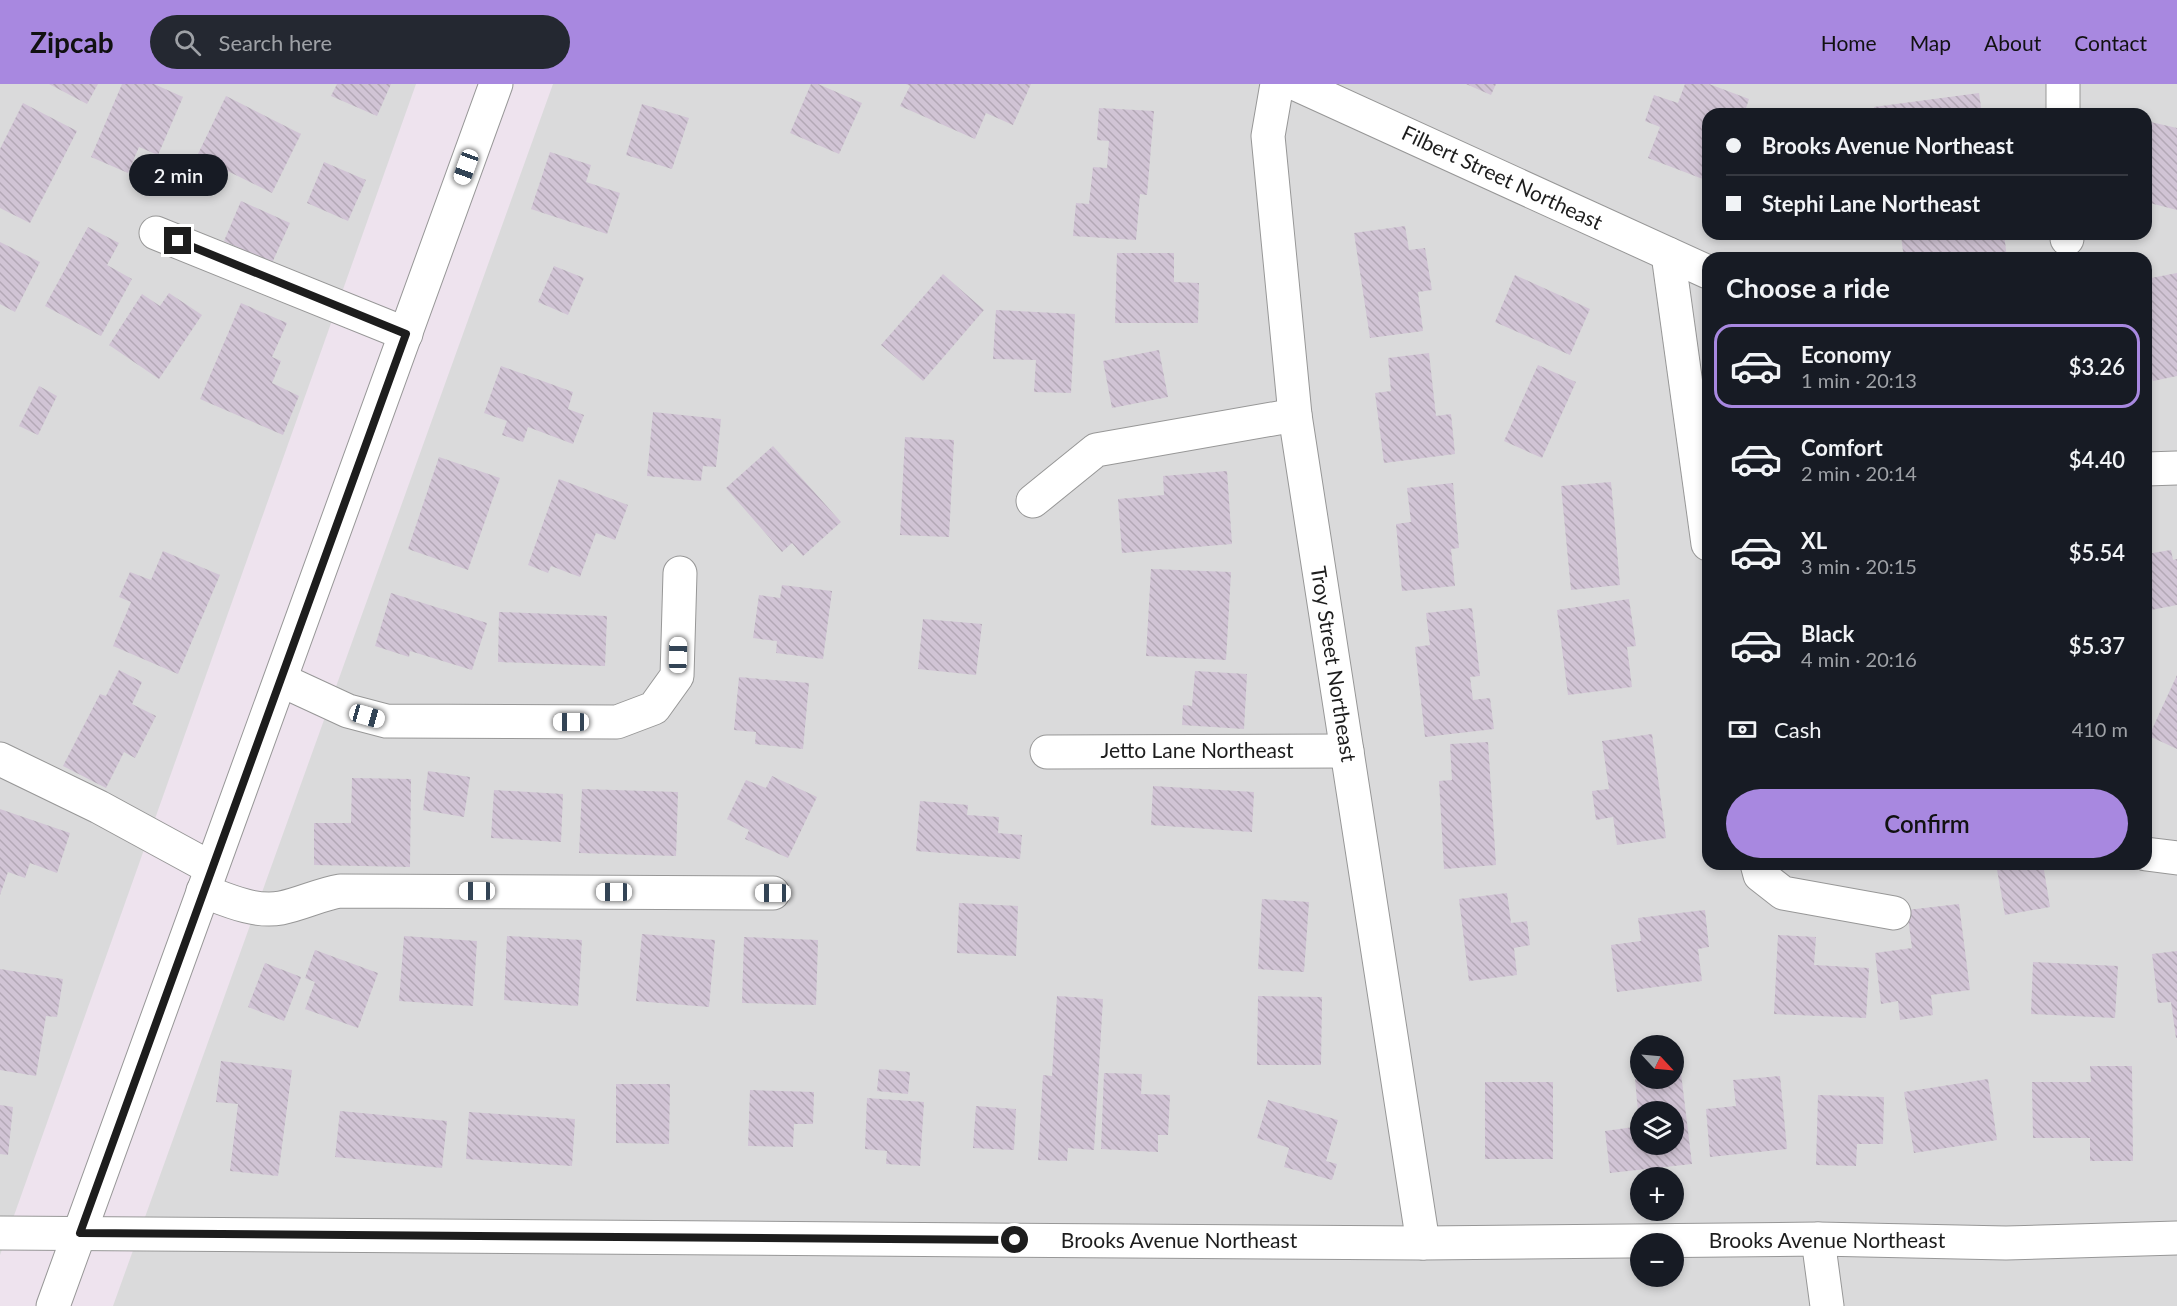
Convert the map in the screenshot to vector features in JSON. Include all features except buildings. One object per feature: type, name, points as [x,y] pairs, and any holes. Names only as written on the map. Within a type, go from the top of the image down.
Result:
[{"type":"street","points":[[53,1306],[496,84]]},
{"type":"street","name":"Troy Street Northeast","points":[[1277,84],[1268,135],[1295,415],[1423,1243]]},
{"type":"street","name":"Filbert Street Northeast","points":[[1296,84],[1702,269]]},
{"type":"street","points":[[2062,84],[2063,108]]},
{"type":"street","points":[[156,233],[406,334]]},
{"type":"street","points":[[1668,254],[1702,500]]},
{"type":"street","points":[[1033,501],[1096,450],[1295,415]]},
{"type":"street","points":[[2152,469],[2177,468]]},
{"type":"street","points":[[281,680],[348,711],[386,721],[617,722],[654,708],[677,676],[680,573]]},
{"type":"street","name":"Jetto Lane Northeast","points":[[1047,752],[1347,751]]},
{"type":"street","points":[[0,759],[99,807],[240,904],[268,909],[280,908],[340,891],[773,893]]},
{"type":"street","points":[[2152,855],[2177,858]]},
{"type":"street","points":[[1758,870],[1760,875],[1783,893],[1894,913]]},
{"type":"street","name":"Brooks Avenue Northeast","points":[[0,1233],[1423,1243],[1818,1239],[2006,1243],[2177,1238]]},
{"type":"street","points":[[1818,1239],[1827,1306]]},
{"type":"shaded area","points":[[0,84],[416,84],[0,1255]]},
{"type":"shaded area","points":[[553,84],[2177,84],[2177,1306],[113,1306]]},
{"type":"route","points":[[178,241],[406,334],[80,1233],[1015,1240]]}]
